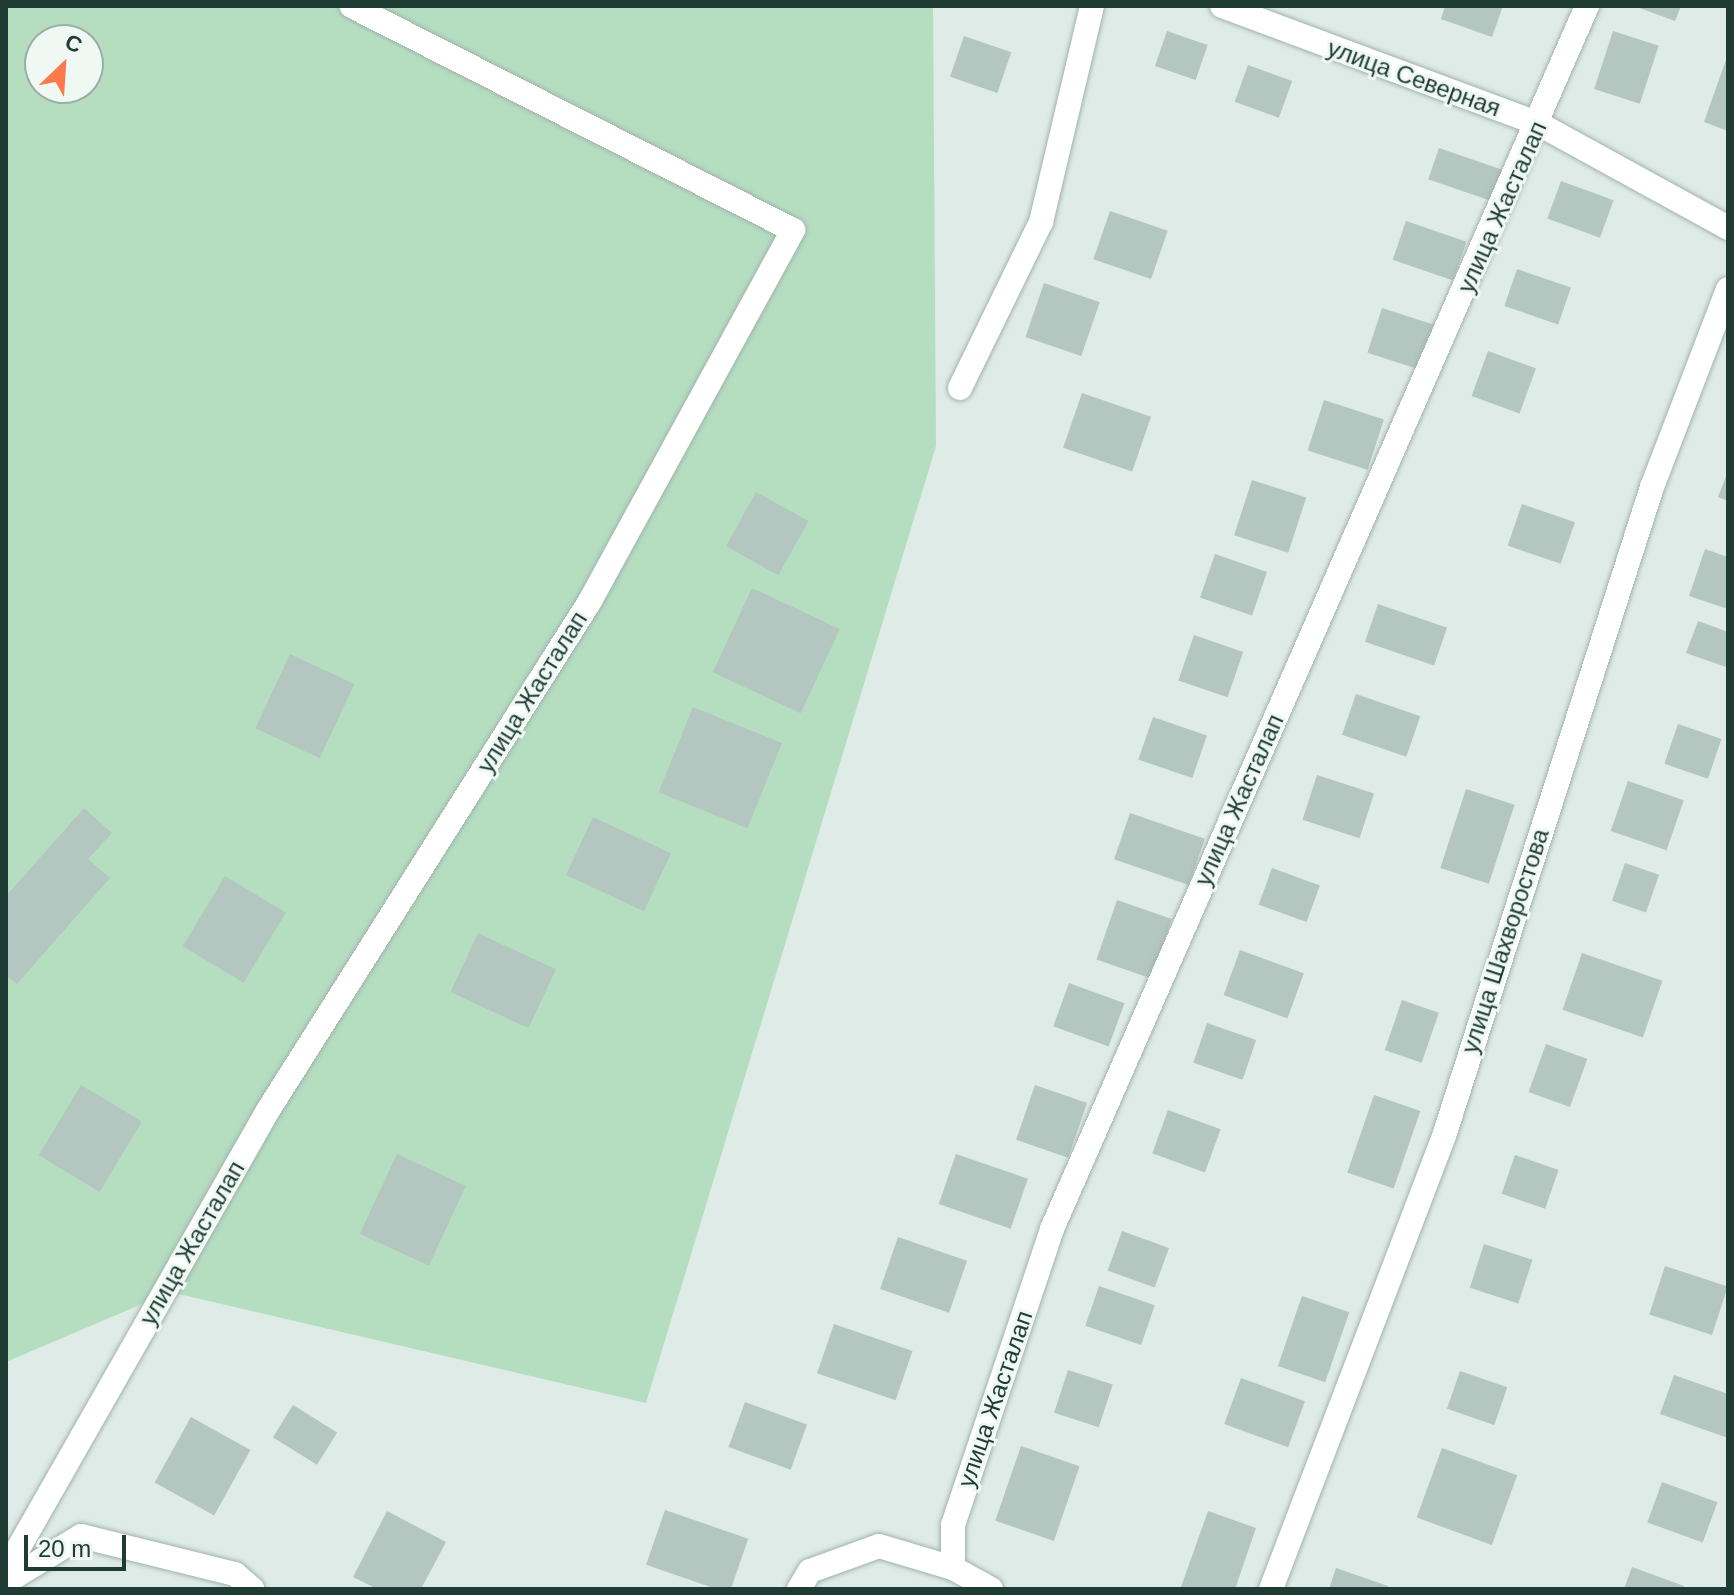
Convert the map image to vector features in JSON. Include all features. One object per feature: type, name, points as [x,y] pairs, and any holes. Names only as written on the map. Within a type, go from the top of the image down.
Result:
[{"type":"street","name":"улица Жасталап","points":[[6,1570],[267,1112],[590,601],[793,230],[352,6]]},
{"type":"street","points":[[960,388],[1041,222],[1092,6]]},
{"type":"street","name":"улица Северная","points":[[1222,6],[1250,11],[1539,124],[1728,228]]},
{"type":"street","name":"улица Жасталап","points":[[953,1568],[953,1525],[1052,1229],[1539,124],[1587,6]]},
{"type":"street","name":"улица Шахворостова","points":[[1271,1589],[1444,1136],[1652,487],[1728,289]]},
{"type":"street","points":[[6,1582],[81,1536],[235,1574],[252,1589]]},
{"type":"street","points":[[799,1589],[810,1571],[879,1546],[953,1568],[991,1589]]},
{"type":"green space","points":[[6,6],[933,6],[936,446],[646,1403],[170,1292],[6,1362]]},
{"type":"building","points":[[1445,6],[1503,6],[1492,37],[1441,19]]},
{"type":"building","points":[[1634,6],[1681,6],[1675,21]]},
{"type":"building","points":[[1167,31],[1208,45],[1196,80],[1155,66]]},
{"type":"building","points":[[1613,31],[1659,46],[1640,104],[1594,89]]},
{"type":"building","points":[[964,36],[1011,52],[997,93],[950,77]]},
{"type":"building","points":[[1728,54],[1728,131],[1704,122]]},
{"type":"building","points":[[1248,65],[1292,81],[1279,118],[1235,102]]},
{"type":"building","points":[[1439,148],[1502,170],[1492,201],[1428,179]]},
{"type":"building","points":[[1561,181],[1614,200],[1600,238],[1547,219]]},
{"type":"building","points":[[1110,211],[1168,231],[1151,279],[1093,259]]},
{"type":"building","points":[[1406,221],[1467,242],[1453,281],[1393,260]]},
{"type":"building","points":[[1517,269],[1571,288],[1558,324],[1504,306]]},
{"type":"building","points":[[1044,283],[1100,302],[1081,356],[1025,337]]},
{"type":"building","points":[[1382,308],[1436,326],[1422,370],[1367,353]]},
{"type":"building","points":[[1488,351],[1536,368],[1520,414],[1472,396]]},
{"type":"building","points":[[1082,393],[1151,417],[1132,472],[1063,448]]},
{"type":"building","points":[[1324,400],[1384,419],[1368,470],[1308,450]]},
{"type":"building","points":[[1728,471],[1728,501],[1718,497]]},
{"type":"building","points":[[1252,480],[1306,498],[1288,553],[1234,535]]},
{"type":"building","points":[[756,492],[808,521],[778,575],[726,546]]},
{"type":"building","points":[[1522,504],[1575,522],[1561,564],[1508,546]]},
{"type":"building","points":[[1705,549],[1728,557],[1728,609],[1689,596]]},
{"type":"building","points":[[1215,554],[1267,572],[1252,615],[1200,597]]},
{"type":"building","points":[[752,588],[840,629],[801,713],[713,672]]},
{"type":"building","points":[[1378,604],[1447,628],[1434,666],[1365,642]]},
{"type":"building","points":[[1698,621],[1728,632],[1726,667],[1686,653]]},
{"type":"building","points":[[1194,635],[1243,652],[1228,697],[1178,680]]},
{"type":"building","points":[[290,654],[354,684],[320,758],[255,728]]},
{"type":"building","points":[[1356,694],[1420,716],[1406,757],[1342,735]]},
{"type":"building","points":[[693,707],[782,743],[748,828],[659,792]]},
{"type":"building","points":[[1153,717],[1207,736],[1192,778],[1138,760]]},
{"type":"building","points":[[1678,724],[1721,739],[1708,779],[1664,764]]},
{"type":"building","points":[[1317,775],[1374,794],[1360,838],[1302,820]]},
{"type":"building","points":[[1628,781],[1684,800],[1667,850],[1611,831]]},
{"type":"building","points":[[1466,789],[1515,805],[1489,884],[1440,868]]},
{"type":"building","points":[[84,808],[112,833],[88,859],[110,878],[17,984],[6,975],[6,896]]},
{"type":"building","points":[[1130,813],[1205,839],[1189,885],[1114,859]]},
{"type":"building","points":[[593,817],[671,853],[644,911],[566,875]]},
{"type":"building","points":[[1625,863],[1659,875],[1646,913],[1612,901]]},
{"type":"building","points":[[1272,868],[1320,885],[1307,922],[1259,905]]},
{"type":"building","points":[[225,876],[286,913],[244,983],[183,946]]},
{"type":"building","points":[[1117,900],[1172,919],[1151,978],[1096,960]]},
{"type":"building","points":[[478,933],[556,969],[528,1028],[451,992]]},
{"type":"building","points":[[1240,950],[1304,973],[1287,1018],[1224,995]]},
{"type":"building","points":[[1582,953],[1662,981],[1643,1037],[1562,1010]]},
{"type":"building","points":[[1069,983],[1124,1003],[1109,1046],[1053,1026]]},
{"type":"building","points":[[1402,1000],[1439,1013],[1422,1063],[1385,1050]]},
{"type":"building","points":[[1207,1023],[1256,1040],[1242,1080],[1193,1063]]},
{"type":"building","points":[[1546,1044],[1587,1059],[1570,1107],[1529,1092]]},
{"type":"building","points":[[81,1085],[142,1122],[100,1192],[39,1155]]},
{"type":"building","points":[[1035,1085],[1087,1103],[1068,1158],[1016,1140]]},
{"type":"building","points":[[1374,1095],[1420,1111],[1394,1188],[1347,1173]]},
{"type":"building","points":[[1168,1110],[1221,1129],[1205,1172],[1152,1153]]},
{"type":"building","points":[[397,1154],[466,1186],[429,1266],[360,1234]]},
{"type":"building","points":[[956,1154],[1028,1179],[1011,1229],[939,1204]]},
{"type":"building","points":[[1515,1155],[1558,1170],[1545,1209],[1502,1194]]},
{"type":"building","points":[[1122,1231],[1169,1248],[1155,1288],[1108,1270]]},
{"type":"building","points":[[898,1237],[967,1261],[949,1313],[880,1289]]},
{"type":"building","points":[[1484,1244],[1533,1260],[1518,1304],[1470,1288]]},
{"type":"building","points":[[1665,1266],[1728,1286],[1712,1335],[1649,1315]]},
{"type":"building","points":[[1099,1286],[1155,1305],[1141,1345],[1085,1326]]},
{"type":"building","points":[[1302,1296],[1349,1312],[1325,1382],[1278,1366]]},
{"type":"building","points":[[834,1324],[912,1351],[896,1400],[817,1373]]},
{"type":"building","points":[[1068,1370],[1113,1385],[1099,1427],[1054,1413]]},
{"type":"building","points":[[1460,1371],[1507,1387],[1494,1425],[1447,1409]]},
{"type":"building","points":[[1674,1375],[1728,1394],[1728,1438],[1660,1414]]},
{"type":"building","points":[[1241,1378],[1305,1401],[1288,1447],[1224,1424]]},
{"type":"building","points":[[745,1402],[807,1425],[791,1470],[729,1447]]},
{"type":"building","points":[[293,1405],[337,1433],[317,1465],[273,1437]]},
{"type":"building","points":[[191,1417],[250,1450],[214,1516],[155,1483]]},
{"type":"building","points":[[1021,1446],[1080,1466],[1054,1541],[995,1521]]},
{"type":"building","points":[[1442,1448],[1517,1475],[1492,1545],[1417,1518]]},
{"type":"building","points":[[1662,1482],[1717,1502],[1703,1543],[1647,1522]]},
{"type":"building","points":[[665,1510],[748,1539],[731,1589],[716,1589],[646,1565]]},
{"type":"building","points":[[387,1511],[446,1542],[421,1589],[377,1589],[353,1577]]},
{"type":"building","points":[[1208,1511],[1256,1528],[1235,1589],[1181,1587]]},
{"type":"building","points":[[1632,1567],[1684,1586],[1683,1589],[1624,1589]]},
{"type":"building","points":[[1336,1568],[1388,1586],[1387,1589],[1329,1589]]}]
